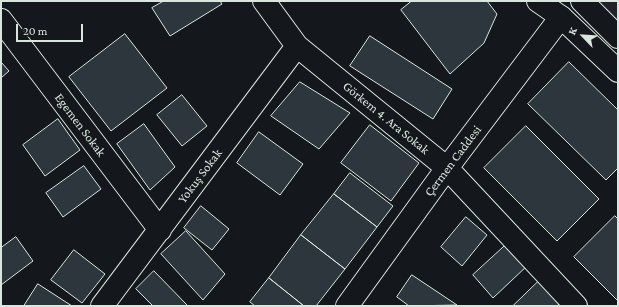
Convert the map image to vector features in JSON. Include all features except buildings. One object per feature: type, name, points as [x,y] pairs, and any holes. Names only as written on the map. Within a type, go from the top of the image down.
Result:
[{"type":"street","name":"Görkem 4. Ara Sokak","points":[[264,1],[297,46],[448,168],[576,306]]},
{"type":"street","points":[[538,1],[567,9],[618,71]]},
{"type":"street","points":[[582,1],[618,37]]},
{"type":"street","name":"Çermen Caddesi","points":[[347,306],[567,9]]},
{"type":"street","name":"Egemen Sokak","points":[[1,20],[160,230]]},
{"type":"street","name":"Yokuş Sokak","points":[[102,306],[297,46]]},
{"type":"shaded area","points":[[596,1],[618,1],[618,23]]}]
